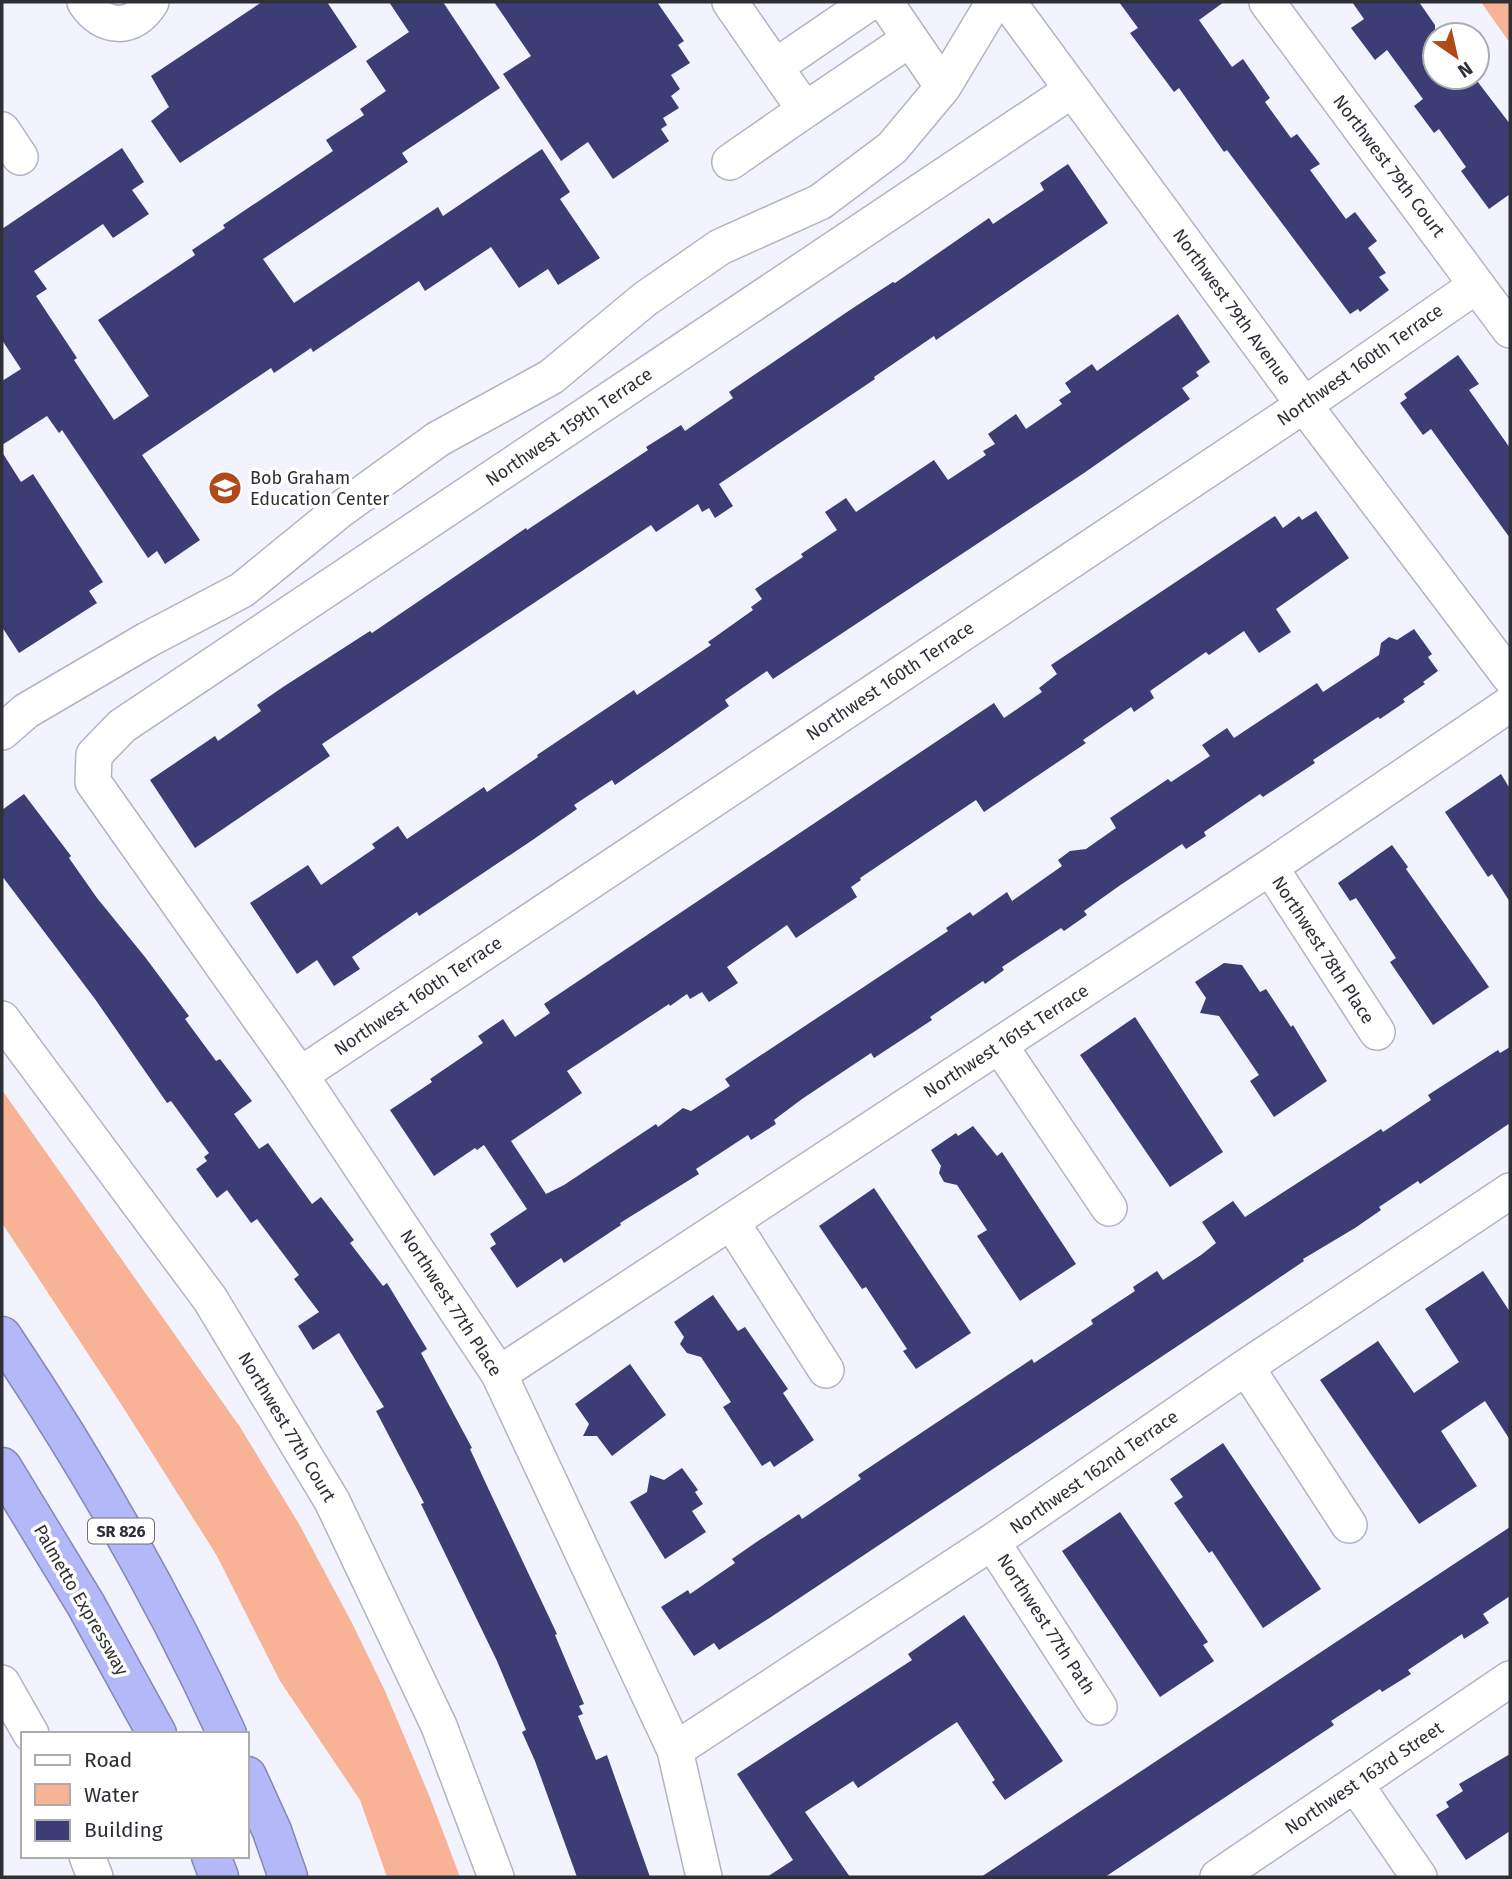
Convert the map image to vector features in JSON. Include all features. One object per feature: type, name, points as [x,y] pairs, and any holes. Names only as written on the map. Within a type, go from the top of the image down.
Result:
[{"type":"highway","name":"SR 826","points":[[2,1336],[49,1406],[143,1569],[226,1732]]},
{"type":"highway","name":"Palmetto Expressway","points":[[2,1467],[86,1605],[156,1732]]},
{"type":"highway","points":[[248,1778],[272,1831],[288,1877]]},
{"type":"highway","points":[[212,1858],[219,1877]]},
{"type":"street","points":[[85,2],[92,12],[102,19],[125,23],[136,19],[151,2]]},
{"type":"street","points":[[730,2],[805,110]]},
{"type":"street","points":[[775,67],[870,2]]},
{"type":"street","points":[[885,2],[943,87]]},
{"type":"street","points":[[2,732],[37,704],[147,640],[242,590],[340,510],[438,439],[551,377],[645,299],[720,247],[820,202],[892,148],[943,87],[993,2]]},
{"type":"street","name":"Northwest 79th Avenue","points":[[1008,2],[1304,405],[1510,677]]},
{"type":"street","name":"Northwest 79th Court","points":[[1267,2],[1510,330]]},
{"type":"street","points":[[730,162],[910,38]]},
{"type":"street","name":"Northwest 159th Terrace","points":[[93,782],[94,755],[122,726],[1072,90]]},
{"type":"street","name":"Northwest 160th Terrace","points":[[300,1075],[1304,405],[1477,285]]},
{"type":"street","name":"Northwest 161st Terrace","points":[[499,1374],[1000,1046],[1510,704]]},
{"type":"street","name":"Northwest 77th Place","points":[[93,782],[300,1075],[499,1374],[675,1750],[704,1877]]},
{"type":"street","name":"Northwest 78th Place","points":[[1270,867],[1377,1032]]},
{"type":"street","name":"Northwest 77th Court","points":[[2,1019],[210,1299],[331,1501],[439,1726],[496,1877]]},
{"type":"street","points":[[1000,1046],[1109,1208]]},
{"type":"street","name":"Northwest 162nd Terrace","points":[[675,1750],[992,1542],[1245,1367],[1509,1195]]},
{"type":"street","points":[[732,1223],[826,1370]]},
{"type":"street","points":[[1245,1367],[1349,1525]]},
{"type":"street","name":"Northwest 77th Path","points":[[992,1542],[1099,1707]]},
{"type":"street","name":"Northwest 163rd Street","points":[[1218,1877],[1510,1679]]},
{"type":"street","points":[[2,1683],[29,1732]]},
{"type":"street","points":[[1355,1784],[1419,1877]]},
{"type":"street","points":[[88,1858],[96,1877]]},
{"type":"water","points":[[1481,2],[1510,2],[1510,43]]},
{"type":"water","points":[[2,1090],[240,1427],[299,1524],[385,1691],[460,1877],[387,1877],[360,1800],[280,1681],[217,1556],[2,1223]]},
{"type":"building","points":[[262,2],[327,2],[357,47],[180,163],[151,121],[169,107],[151,76]]},
{"type":"building","points":[[389,2],[443,2],[500,88],[402,153],[408,162],[263,259],[294,303],[438,207],[443,216],[542,149],[570,192],[560,199],[600,258],[558,285],[548,269],[519,288],[491,247],[425,291],[419,281],[313,352],[311,348],[274,373],[271,368],[142,455],[200,540],[165,564],[157,551],[148,558],[62,430],[59,433],[47,416],[2,445],[2,381],[21,369],[2,340],[2,229],[122,148],[144,182],[132,190],[149,214],[113,238],[103,224],[34,271],[47,289],[36,296],[114,420],[149,396],[98,320],[195,255],[192,250],[225,228],[223,225],[333,151],[326,140],[364,115],[360,109],[386,91],[366,61],[409,32]]},
{"type":"building","points":[[494,2],[657,2],[684,41],[678,45],[690,63],[671,75],[680,89],[671,96],[679,108],[663,118],[667,125],[661,129],[669,141],[613,179],[588,142],[561,161],[503,74],[531,56]]},
{"type":"building","points":[[1119,2],[1224,2],[1199,20],[1232,67],[1243,59],[1270,98],[1265,102],[1291,138],[1297,134],[1320,164],[1310,170],[1346,219],[1355,212],[1377,241],[1368,248],[1386,273],[1379,277],[1389,290],[1360,312],[1358,309],[1350,314],[1227,150],[1224,152],[1179,88],[1174,92],[1130,33],[1138,28]]},
{"type":"building","points":[[1352,2],[1419,2],[1432,21],[1421,21],[1421,91],[1485,91],[1510,124],[1510,194],[1489,209],[1461,171],[1466,167],[1439,129],[1434,133],[1414,106],[1423,99],[1387,50],[1375,60],[1351,28],[1364,19]]},
{"type":"building","points":[[1068,164],[1108,223],[936,340],[934,336],[719,484],[733,506],[715,518],[709,508],[702,512],[698,504],[656,532],[651,525],[322,744],[330,756],[195,848],[150,780],[215,736],[218,741],[261,711],[257,705],[283,687],[370,631],[372,633],[526,528],[527,530],[648,450],[646,447],[681,425],[685,431],[733,398],[729,392],[850,310],[895,283],[989,218],[993,224],[1044,190],[1040,183]]},
{"type":"building","points":[[1178,314],[1210,362],[1196,372],[1199,376],[1182,388],[1190,399],[1084,473],[773,679],[767,671],[725,700],[729,706],[672,746],[615,785],[612,780],[574,805],[577,809],[534,839],[419,916],[417,912],[352,957],[360,969],[334,986],[317,960],[297,974],[250,903],[308,865],[321,885],[375,848],[372,844],[398,826],[407,839],[484,787],[487,792],[634,690],[637,695],[711,645],[708,642],[753,610],[751,607],[762,599],[755,589],[837,530],[825,512],[846,498],[856,512],[934,460],[948,480],[986,455],[983,451],[995,444],[988,434],[1016,414],[1026,429],[1062,404],[1059,400],[1071,392],[1065,383],[1092,364],[1097,371]]},
{"type":"building","points":[[1458,355],[1479,384],[1469,390],[1510,448],[1510,538],[1431,429],[1423,435],[1400,403],[1407,398],[1404,394]]},
{"type":"building","points":[[2,452],[21,482],[33,474],[103,582],[89,591],[97,603],[19,653],[2,627]]},
{"type":"building","points":[[1316,511],[1349,558],[1276,609],[1291,632],[1259,653],[1244,631],[1209,655],[1206,652],[1150,691],[1154,698],[1134,712],[1131,707],[1083,740],[1086,743],[984,812],[976,800],[860,878],[861,880],[851,887],[857,897],[796,938],[787,925],[727,967],[738,983],[709,1002],[702,992],[690,999],[687,994],[567,1071],[582,1093],[511,1141],[546,1194],[564,1185],[656,1124],[658,1127],[683,1108],[691,1111],[730,1086],[725,1079],[948,931],[946,928],[970,912],[973,916],[1007,892],[1012,901],[1062,866],[1058,860],[1070,851],[1086,849],[1116,828],[1110,818],[1168,779],[1171,782],[1210,756],[1202,745],[1227,728],[1234,738],[1317,683],[1323,692],[1379,655],[1381,643],[1389,637],[1397,640],[1414,629],[1432,654],[1428,657],[1438,671],[1423,682],[1425,684],[1380,719],[1378,717],[1313,760],[1315,763],[1263,797],[1260,794],[1204,832],[1206,836],[1186,849],[1182,844],[1119,886],[1084,911],[1087,915],[1064,931],[1061,928],[1002,967],[1004,970],[985,984],[983,981],[930,1017],[932,1020],[874,1058],[871,1053],[802,1099],[774,1120],[776,1124],[751,1140],[748,1135],[696,1169],[699,1174],[620,1223],[621,1225],[564,1263],[561,1258],[517,1288],[490,1248],[496,1244],[490,1234],[527,1209],[484,1145],[477,1150],[475,1148],[434,1176],[390,1110],[483,1043],[478,1036],[503,1019],[515,1037],[550,1013],[544,1004],[994,703],[1004,718],[1042,692],[1039,688],[1057,674],[1051,665],[1275,516],[1283,528],[1299,516],[1302,520]]},
{"type":"building","points":[[1501,774],[1510,789],[1510,902],[1492,874],[1488,877],[1445,812]]},
{"type":"building","points":[[24,794],[71,856],[69,858],[97,898],[189,1016],[185,1019],[216,1061],[220,1059],[252,1101],[234,1114],[259,1149],[268,1143],[312,1204],[321,1197],[354,1240],[350,1243],[383,1286],[387,1283],[427,1349],[421,1353],[472,1448],[470,1449],[557,1634],[555,1635],[584,1704],[579,1706],[583,1714],[578,1716],[596,1760],[607,1755],[650,1877],[577,1877],[522,1732],[526,1730],[497,1661],[421,1504],[424,1503],[376,1411],[384,1407],[339,1333],[313,1350],[298,1326],[319,1312],[294,1279],[299,1275],[257,1219],[251,1223],[227,1190],[217,1198],[196,1169],[207,1161],[204,1157],[209,1153],[171,1101],[167,1103],[95,999],[2,876],[2,810]]},
{"type":"building","points":[[1392,845],[1489,987],[1433,1025],[1390,962],[1396,958],[1356,898],[1350,901],[1338,883]]},
{"type":"building","points":[[1224,963],[1242,965],[1260,992],[1266,989],[1291,1027],[1293,1025],[1327,1081],[1274,1117],[1250,1081],[1259,1075],[1219,1016],[1200,1013],[1206,998],[1195,982]]},
{"type":"building","points":[[1135,1017],[1223,1152],[1170,1187],[1080,1055]]},
{"type":"building","points":[[1510,1047],[1510,1123],[1420,1184],[1418,1181],[1379,1207],[1381,1210],[1355,1228],[1303,1259],[1304,1261],[1236,1307],[771,1617],[719,1650],[714,1643],[694,1656],[661,1607],[688,1590],[690,1594],[735,1563],[732,1559],[755,1543],[799,1514],[802,1519],[861,1479],[858,1475],[1032,1359],[1034,1363],[1093,1324],[1091,1320],[1135,1291],[1133,1287],[1157,1271],[1163,1280],[1201,1255],[1216,1243],[1202,1222],[1233,1201],[1245,1217],[1381,1129],[1383,1132],[1431,1100],[1428,1095],[1498,1050],[1500,1053]]},
{"type":"building","points":[[973,1126],[997,1156],[1002,1152],[1076,1264],[1020,1301],[977,1236],[987,1230],[957,1185],[944,1182],[939,1173],[941,1166],[931,1150],[956,1133],[958,1136]]},
{"type":"building","points":[[874,1188],[971,1333],[916,1369],[903,1351],[907,1349],[866,1287],[862,1289],[819,1226]]},
{"type":"building","points":[[1483,1271],[1510,1312],[1510,1440],[1485,1401],[1441,1431],[1477,1486],[1419,1524],[1320,1380],[1378,1341],[1414,1393],[1459,1362],[1425,1309]]},
{"type":"building","points":[[713,1295],[738,1331],[745,1327],[788,1389],[783,1393],[814,1440],[774,1467],[770,1461],[762,1466],[723,1407],[731,1402],[701,1357],[687,1353],[680,1344],[684,1337],[674,1322]]},
{"type":"building","points":[[630,1364],[666,1415],[612,1456],[597,1436],[583,1436],[589,1424],[575,1404]]},
{"type":"building","points":[[1223,1443],[1321,1589],[1263,1628],[1212,1551],[1209,1553],[1174,1503],[1183,1497],[1170,1479]]},
{"type":"building","points":[[682,1468],[698,1490],[695,1492],[703,1504],[692,1511],[706,1532],[665,1559],[630,1502],[647,1492],[650,1475],[664,1480]]},
{"type":"building","points":[[1120,1512],[1208,1642],[1203,1645],[1214,1661],[1160,1697],[1062,1551]]},
{"type":"building","points":[[1510,1527],[1510,1596],[1483,1614],[1489,1623],[1464,1639],[1462,1634],[1408,1670],[1411,1674],[1382,1692],[1380,1689],[1331,1721],[1334,1725],[1105,1877],[981,1877]]},
{"type":"building","points":[[964,1615],[1063,1761],[1005,1800],[957,1722],[858,1788],[853,1781],[805,1812],[850,1877],[767,1877],[793,1860],[737,1774],[912,1660],[908,1654]]},
{"type":"building","points":[[1510,1754],[1510,1831],[1466,1860],[1436,1815],[1449,1807],[1446,1802],[1463,1791],[1459,1784]]},
{"type":"place","name":"Bob Graham Education Center","points":[[225,488]]}]
